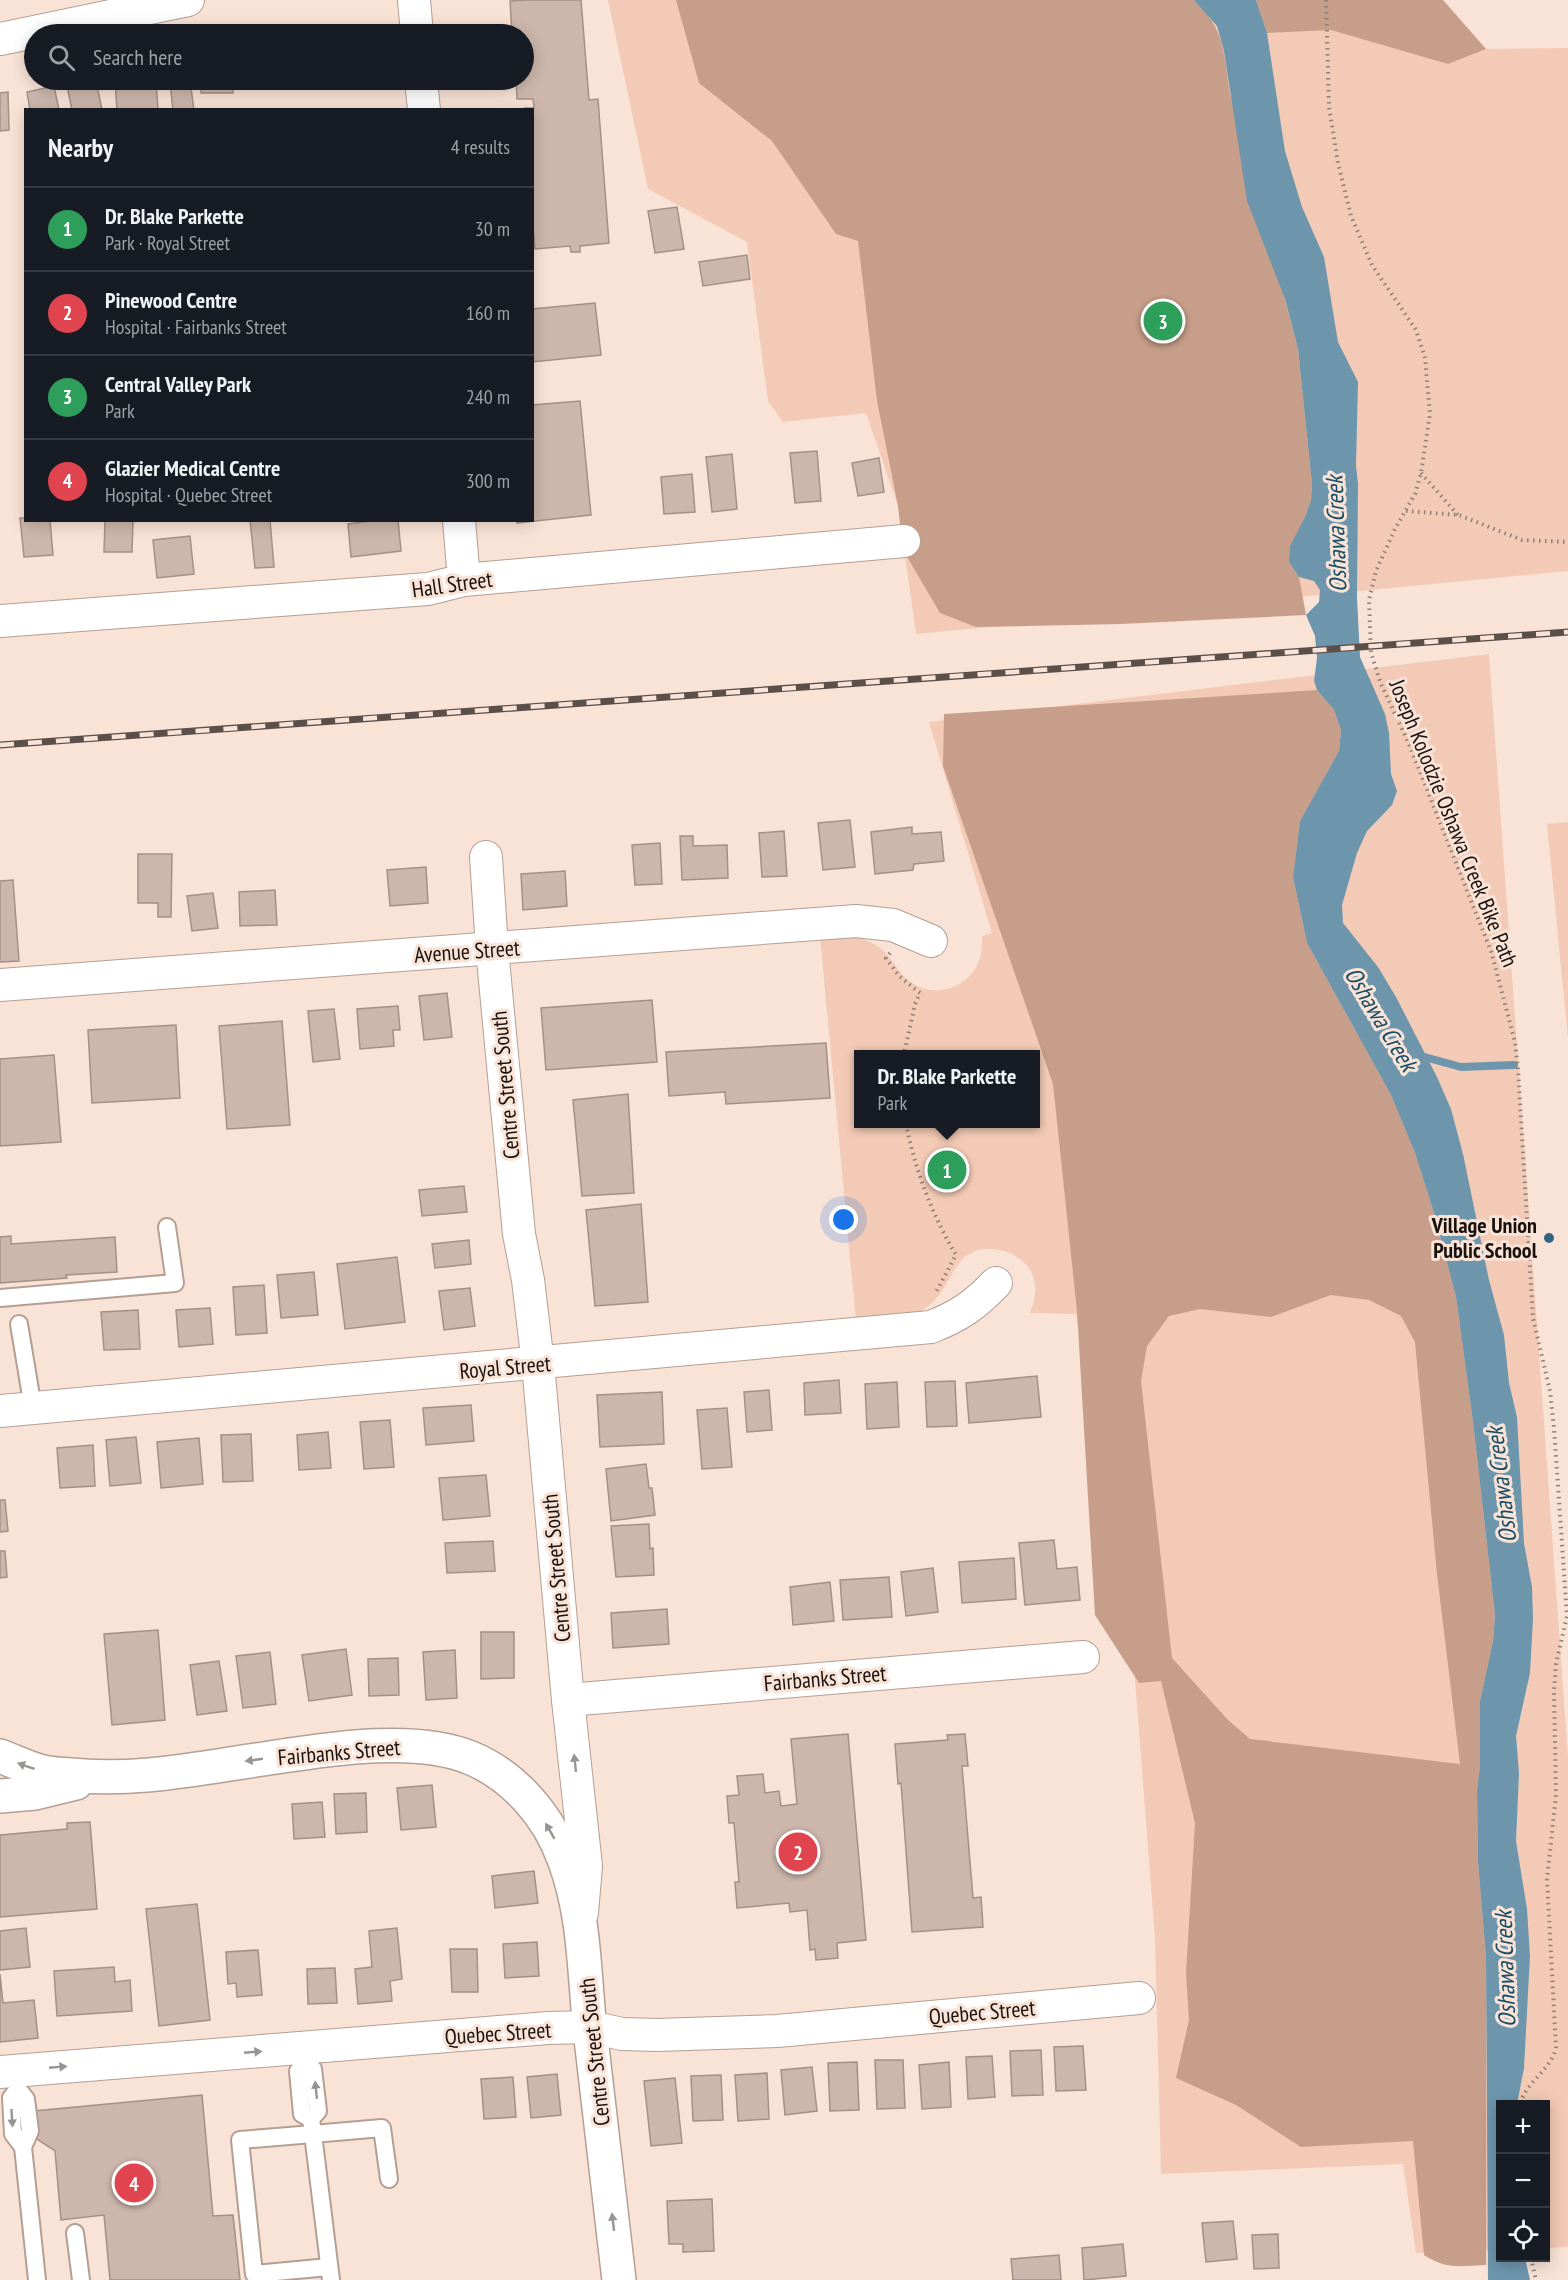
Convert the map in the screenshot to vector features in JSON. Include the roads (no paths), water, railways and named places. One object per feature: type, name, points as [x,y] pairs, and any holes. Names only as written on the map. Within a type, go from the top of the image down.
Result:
[{"type":"main road","name":"Fairbanks Street","points":[[0,1756],[42,1772],[95,1778],[173,1771],[355,1748],[412,1746],[444,1750],[470,1757],[504,1775],[530,1800],[551,1830],[565,1860],[582,1926]]},
{"type":"main road","points":[[0,1796],[35,1793],[95,1778]]},
{"type":"main road","name":"Centre Street South","points":[[582,1926],[590,2027],[619,2280]]},
{"type":"street","points":[[46,24],[93,9],[188,0]]},
{"type":"street","points":[[414,0],[416,24]]},
{"type":"street","points":[[0,39],[24,31]]},
{"type":"street","points":[[422,90],[424,108]]},
{"type":"street","points":[[459,522],[464,580]]},
{"type":"street","name":"Hall Street","points":[[0,621],[428,589],[464,580],[904,541]]},
{"type":"street","name":"Centre Street South","points":[[486,857],[492,949],[519,1234],[528,1280],[538,1364],[568,1700],[586,1866],[582,1926]]},
{"type":"street","name":"Avenue Street","points":[[0,985],[855,921],[893,925],[920,936]]},
{"type":"street","name":"Royal Street","points":[[0,1411],[931,1328],[955,1318],[976,1303],[996,1282]]},
{"type":"street","name":"Fairbanks Street","points":[[568,1700],[1083,1657]]},
{"type":"street","name":"Quebec Street","points":[[12,2077],[303,2056],[548,2028],[590,2027],[622,2034],[657,2035],[777,2031],[1139,1998]]},
{"type":"lane","points":[[0,1298],[175,1283],[167,1227]]},
{"type":"lane","points":[[19,1324],[33,1408]]},
{"type":"lane","points":[[303,2056],[313,2069],[318,2111],[312,2126],[330,2274],[254,2274],[240,2140],[312,2126],[382,2128],[389,2179]]},
{"type":"lane","points":[[12,2077],[10,2098],[13,2134],[23,2147],[37,2280]]},
{"type":"lane","points":[[75,2233],[81,2280]]},
{"type":"water","name":"Oshawa Creek","points":[[1194,0],[1256,0],[1267,33],[1285,151],[1302,207],[1324,257],[1338,342],[1358,382],[1356,466],[1360,657],[1385,714],[1389,733],[1391,774],[1397,791],[1392,805],[1367,831],[1357,853],[1342,905],[1343,923],[1378,967],[1396,997],[1451,1109],[1463,1154],[1489,1280],[1504,1335],[1509,1383],[1517,1417],[1524,1543],[1532,1587],[1533,1619],[1530,1673],[1516,1736],[1519,1773],[1516,1841],[1527,1909],[1530,1956],[1524,2068],[1518,2100],[1496,2100],[1496,2262],[1526,2262],[1530,2280],[1488,2280],[1486,1957],[1478,1862],[1477,1791],[1480,1766],[1480,1701],[1493,1641],[1495,1615],[1456,1297],[1434,1213],[1415,1153],[1391,1095],[1307,943],[1293,877],[1300,821],[1339,751],[1341,730],[1334,710],[1317,690],[1314,681],[1317,658],[1315,636],[1306,615],[1319,602],[1320,590],[1314,581],[1299,577],[1289,562],[1290,546],[1311,500],[1312,484],[1298,349],[1285,299],[1247,201],[1224,51],[1217,26]]},
{"type":"waterway","name":"Oshawa Creek","points":[[1417,1055],[1461,1067],[1514,1065]]},
{"type":"railway","points":[[0,745],[1568,632]]},
{"type":"place","name":"Central Valley Park","points":[[1163,321]]},
{"type":"place","name":"Dr. Blake Parkette","points":[[947,1170]]},
{"type":"place","name":"Village Union Public School","points":[[1549,1238]]},
{"type":"place","name":"Pinewood Centre","points":[[798,1852]]},
{"type":"place","name":"Glazier Medical Centre","points":[[134,2183]]}]
